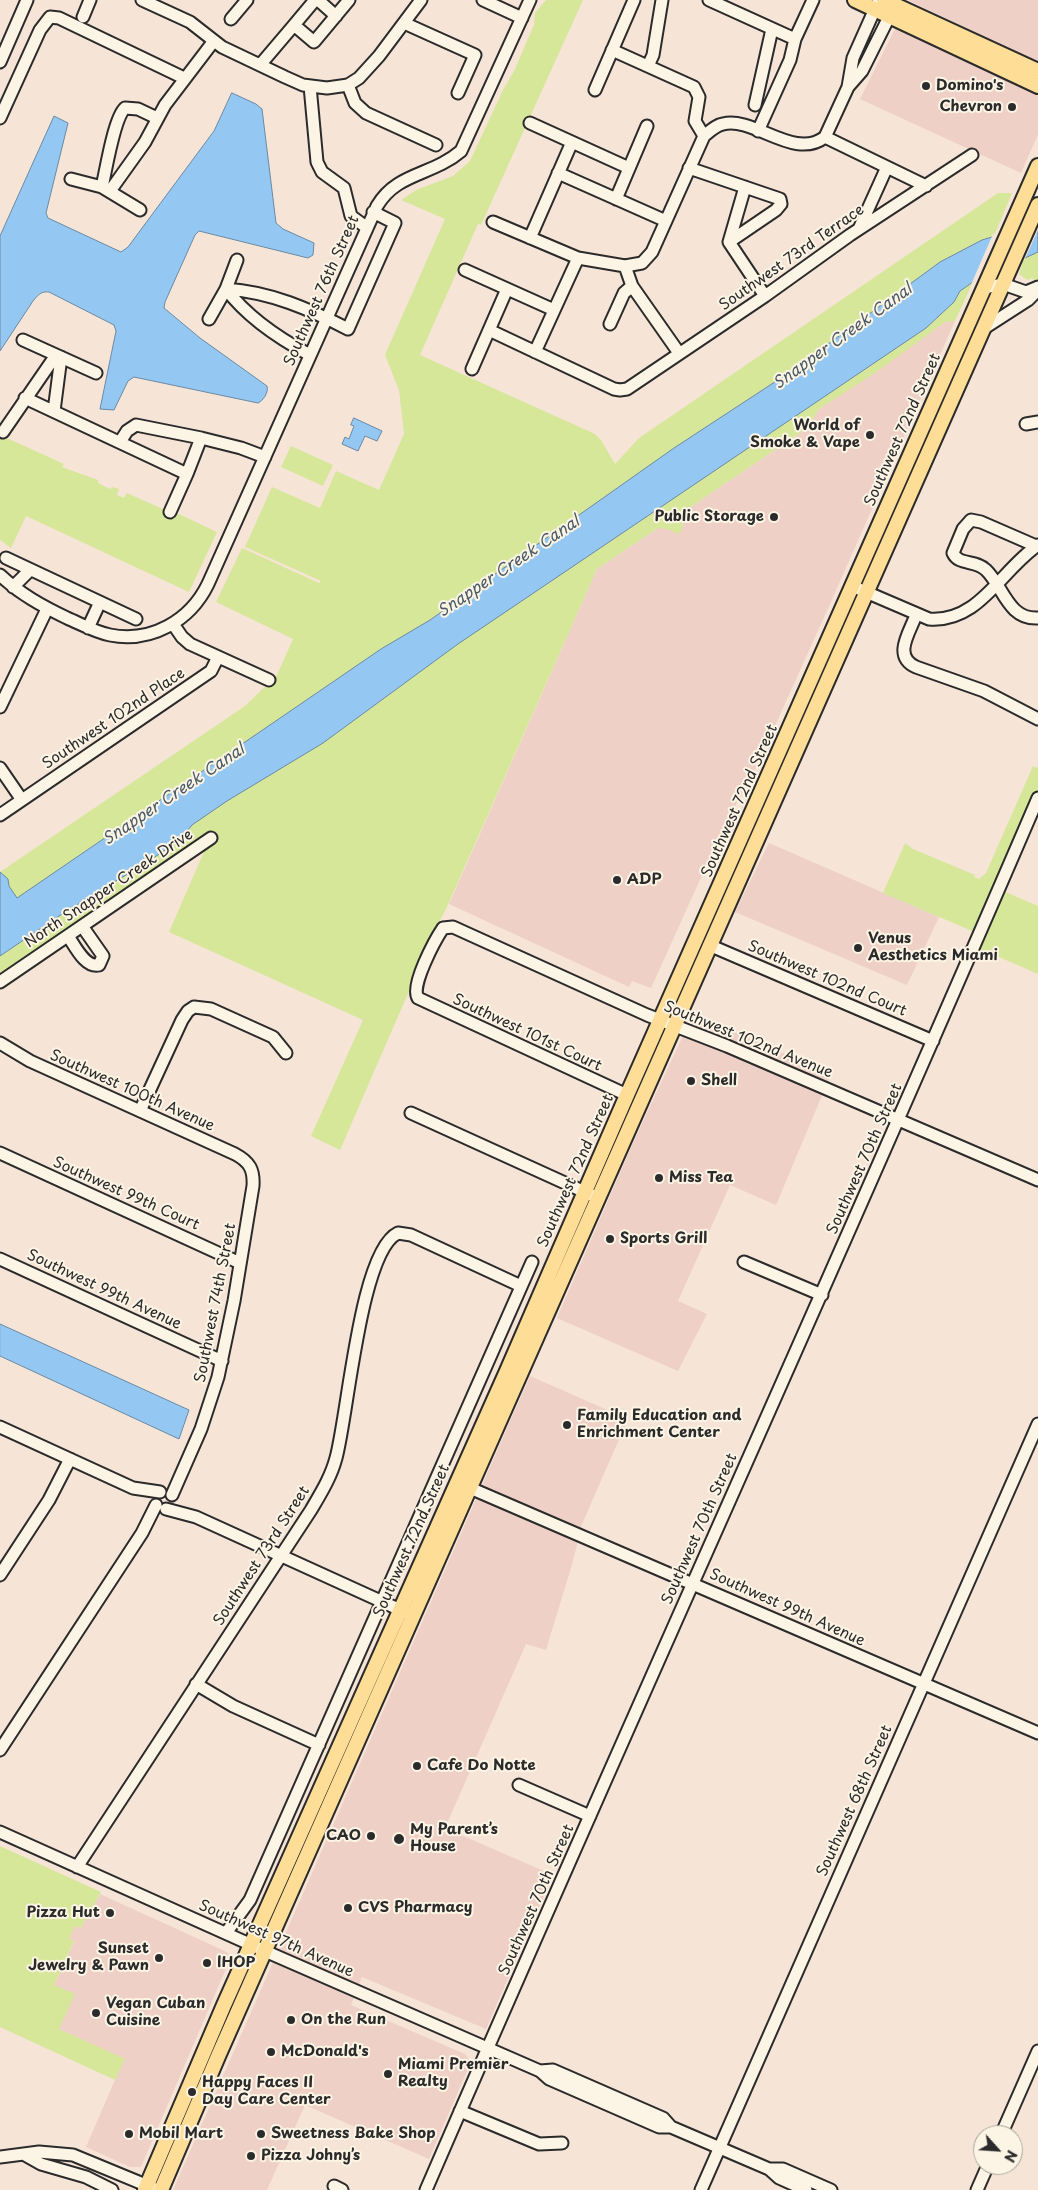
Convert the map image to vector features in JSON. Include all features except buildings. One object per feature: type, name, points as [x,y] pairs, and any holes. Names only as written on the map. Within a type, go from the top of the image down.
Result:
[{"type":"main road","points":[[855,0],[885,6],[1038,71]]},
{"type":"main road","points":[[885,6],[1038,86]]},
{"type":"main road","name":"Southwest 72nd Street","points":[[153,2189],[265,1951],[470,1488],[513,1374],[539,1296],[1038,166]]},
{"type":"main road","name":"Southwest 72nd Street","points":[[153,2189],[251,1945],[399,1609],[457,1482],[552,1302],[1037,207]]},
{"type":"main road","points":[[945,377],[959,382]]},
{"type":"main road","points":[[908,459],[922,465]]},
{"type":"main road","points":[[810,682],[823,688]]},
{"type":"main road","points":[[758,799],[761,806],[761,830]]},
{"type":"main road","points":[[539,1296],[552,1302]]},
{"type":"main road","points":[[457,1482],[470,1488]]},
{"type":"main road","points":[[336,1754],[350,1760]]},
{"type":"street","points":[[0,62],[27,0]]},
{"type":"street","points":[[83,17],[90,0]]},
{"type":"street","points":[[142,0],[190,22],[213,42],[260,65],[301,84],[327,88],[348,85],[359,78],[379,56],[420,0]]},
{"type":"street","points":[[232,19],[247,0]]},
{"type":"street","points":[[260,65],[317,0],[336,16]]},
{"type":"street","points":[[294,25],[314,42],[349,0]]},
{"type":"street","points":[[483,0],[522,18]]},
{"type":"street","name":"Southwest 76th Street","points":[[173,624],[191,609],[206,589],[373,212],[385,193],[392,186],[440,166],[461,151],[530,0]]},
{"type":"street","points":[[595,90],[634,0]]},
{"type":"street","points":[[648,66],[653,51],[662,0]]},
{"type":"street","points":[[709,0],[795,39]]},
{"type":"street","points":[[758,130],[790,60],[795,39],[813,0]]},
{"type":"street","points":[[493,222],[578,258],[625,266],[638,265],[649,256],[704,136],[714,127],[725,123],[738,124],[787,141],[806,144],[813,144],[825,137],[848,87],[853,58],[885,6]]},
{"type":"street","points":[[0,118],[40,30],[50,17],[59,18],[184,78]]},
{"type":"street","points":[[404,23],[476,55],[458,93]]},
{"type":"street","points":[[755,105],[772,29]]},
{"type":"street","points":[[106,189],[145,142],[157,118],[184,78],[213,42]]},
{"type":"street","points":[[612,50],[696,90],[699,100],[695,121],[704,136]]},
{"type":"street","points":[[760,82],[776,88]]},
{"type":"street","points":[[348,85],[354,103],[366,113],[436,145]]},
{"type":"street","points":[[310,86],[317,162],[322,172],[344,188],[351,216],[366,227]]},
{"type":"street","points":[[106,189],[117,125],[122,110],[134,108],[157,118]]},
{"type":"street","points":[[530,123],[629,168]]},
{"type":"street","points":[[616,199],[647,126]]},
{"type":"street","points":[[825,137],[926,186]]},
{"type":"street","points":[[530,238],[572,142]]},
{"type":"street","name":"Southwest 73rd Terrace","points":[[535,352],[614,389],[620,390],[631,387],[765,296],[859,229],[972,155]]},
{"type":"street","points":[[859,229],[887,167]]},
{"type":"street","points":[[689,168],[778,197],[781,204],[776,210],[729,242]]},
{"type":"street","points":[[558,174],[666,221]]},
{"type":"street","points":[[71,179],[106,189],[140,210]]},
{"type":"street","points":[[745,187],[729,242],[765,296]]},
{"type":"street","points":[[226,289],[248,290],[289,301],[348,329],[394,223],[373,212]]},
{"type":"street","points":[[489,330],[535,352],[578,258]]},
{"type":"street","points":[[209,319],[226,289],[237,260]]},
{"type":"street","points":[[625,266],[632,286],[679,354]]},
{"type":"street","points":[[465,270],[554,310]]},
{"type":"street","points":[[985,286],[1003,285],[1022,292],[1038,288]]},
{"type":"street","points":[[1003,285],[1011,304],[1028,303]]},
{"type":"street","points":[[610,324],[624,293],[632,286]]},
{"type":"street","points":[[982,330],[1028,303],[1038,288]]},
{"type":"street","points":[[226,289],[240,307],[252,317],[310,355]]},
{"type":"street","points":[[472,369],[507,289]]},
{"type":"street","points":[[23,340],[96,373]]},
{"type":"street","points":[[3,432],[25,398],[58,356]]},
{"type":"street","points":[[54,411],[58,356]]},
{"type":"street","points":[[25,398],[187,474]]},
{"type":"street","points":[[1026,424],[1038,422]]},
{"type":"street","points":[[120,442],[127,430],[136,425],[201,438],[241,448],[265,457]]},
{"type":"street","points":[[170,512],[200,446],[201,438]]},
{"type":"street","points":[[852,586],[929,619],[942,620],[955,617],[971,609],[998,583],[1037,545],[981,522],[971,520],[967,523],[954,548],[955,557],[964,562],[979,564],[998,583],[1004,598],[1021,614],[1038,618]]},
{"type":"street","points":[[6,558],[136,619]]},
{"type":"street","points":[[13,587],[30,570]]},
{"type":"street","points":[[0,574],[13,587],[47,609],[88,628],[111,635],[129,637],[149,634],[173,624],[186,641],[269,680]]},
{"type":"street","points":[[88,628],[100,602]]},
{"type":"street","points":[[0,708],[47,609]]},
{"type":"street","points":[[916,614],[904,648],[903,655],[906,662],[984,691],[1038,719]]},
{"type":"street","name":"Southwest 102nd Place","points":[[0,815],[211,671],[218,657]]},
{"type":"street","points":[[0,768],[22,800]]},
{"type":"street","name":"Southwest 70th Street","points":[[426,2190],[692,1583],[899,1120],[1038,798]]},
{"type":"street","name":"North Snapper Creek Drive","points":[[0,982],[211,838]]},
{"type":"street","points":[[68,936],[89,963],[94,966],[99,965],[103,956],[82,926]]},
{"type":"street","name":"Southwest 102nd Avenue","points":[[416,995],[417,981],[433,945],[441,930],[448,926],[660,1020],[727,1046],[1038,1180]]},
{"type":"street","name":"Southwest 102nd Court","points":[[710,945],[933,1041]]},
{"type":"street","name":"Southwest 101st Court","points":[[416,995],[427,1003],[627,1095]]},
{"type":"street","points":[[140,1111],[179,1026],[191,1008],[211,1009],[273,1037],[286,1053]]},
{"type":"street","name":"Southwest 100th Avenue","points":[[0,1043],[30,1061],[235,1154],[252,1167]]},
{"type":"street","points":[[411,1113],[598,1198]]},
{"type":"street","name":"Southwest 99th Court","points":[[0,1153],[240,1263]]},
{"type":"street","name":"Southwest 74th Street","points":[[0,1750],[164,1500],[182,1469],[204,1420],[222,1361],[253,1186],[252,1167]]},
{"type":"street","name":"Southwest 73rd Street","points":[[77,1867],[318,1500],[334,1464],[342,1432],[364,1308],[384,1247],[390,1238],[398,1233],[416,1237],[521,1286]]},
{"type":"street","name":"Southwest 99th Avenue","points":[[0,1259],[222,1361]]},
{"type":"street","name":"Southwest 72nd Street","points":[[226,1933],[250,1900],[532,1262]]},
{"type":"street","points":[[744,1262],[822,1295]]},
{"type":"street","name":"Southwest 68th Street","points":[[701,2190],[1038,1424]]},
{"type":"street","points":[[0,1427],[133,1488],[164,1500],[413,1616]]},
{"type":"street","points":[[0,1575],[49,1500],[70,1459]]},
{"type":"street","name":"Southwest 99th Avenue","points":[[470,1488],[1038,1733]]},
{"type":"street","points":[[196,1684],[241,1710],[319,1745]]},
{"type":"street","points":[[519,1786],[590,1816]]},
{"type":"street","name":"Southwest 97th Avenue","points":[[0,1832],[251,1945],[540,2071],[549,2079],[659,2127],[671,2127],[769,2169],[779,2178],[806,2190]]},
{"type":"street","points":[[1005,2125],[1038,2051]]},
{"type":"street","points":[[460,2111],[539,2144],[562,2143]]},
{"type":"street","points":[[0,2157],[45,2152],[73,2155],[153,2189]]},
{"type":"street","points":[[25,2155],[41,2164],[86,2177],[112,2190]]},
{"type":"street","name":"Southwest 97th Avenue","points":[[769,2169],[783,2169],[831,2190]]},
{"type":"street","points":[[977,2190],[984,2175]]},
{"type":"shaded area","points":[[908,0],[1038,0],[1038,62],[920,6]]},
{"type":"shaded area","points":[[895,29],[1038,95],[1038,134],[1021,173],[860,99]]},
{"type":"shaded area","points":[[950,320],[955,321],[830,604],[751,779],[727,820],[651,988],[632,981],[629,987],[449,904],[597,569],[658,528],[683,527],[680,514],[806,429],[819,409]]},
{"type":"shaded area","points":[[769,843],[939,917],[907,985],[735,912]]},
{"type":"shaded area","points":[[693,1014],[831,1074],[776,1205],[730,1185],[678,1301],[707,1314],[678,1371],[557,1318],[633,1143]]},
{"type":"shaded area","points":[[530,1376],[628,1419],[582,1524],[573,1561],[546,1650],[526,1644],[445,1828],[553,1875],[486,2029],[362,1977],[351,2005],[465,2054],[469,2059],[470,2064],[429,2159],[305,2105],[267,2190],[173,2190]]},
{"type":"shaded area","points":[[100,1894],[227,1952],[231,1957],[141,2167],[130,2167],[86,2147],[124,2059],[59,2029],[54,1985],[74,1942],[69,1939],[75,1925],[81,1928]]},
{"type":"green space","points":[[546,0],[583,0],[481,225],[478,224],[420,355],[595,434],[601,440],[615,464],[639,438],[998,193],[1012,193],[994,236],[940,262],[790,372],[674,448],[430,620],[381,649],[17,898],[0,872],[245,706],[277,675],[293,639],[216,602],[242,548],[319,583],[321,581],[245,547],[272,487],[320,508],[336,471],[379,490],[404,434],[399,390],[385,355],[445,219],[401,200],[416,190],[453,176],[470,161],[503,90],[514,71],[534,25],[535,13]]},
{"type":"green space","points":[[1038,221],[1023,258],[1038,252],[1038,279],[1034,282],[1033,278],[1027,280],[1019,274],[1023,259],[1015,275],[1014,273]]},
{"type":"green space","points":[[973,282],[955,321],[945,322],[875,373],[819,409],[806,429],[680,514],[683,527],[679,534],[667,529],[658,528],[597,569],[439,922],[340,1150],[311,1136],[363,1020],[169,932],[213,831],[0,976],[0,956],[68,910],[72,910],[80,902],[143,865],[180,840],[192,825],[227,801],[323,743],[458,644],[926,328],[954,302],[960,291]]},
{"type":"green space","points":[[0,435],[64,464],[62,467],[98,480],[98,483],[110,489],[112,487],[119,489],[117,495],[124,498],[127,493],[217,532],[189,592],[26,516],[11,548],[0,540]]},
{"type":"green space","points":[[291,446],[333,465],[323,486],[281,467]]},
{"type":"green space","points":[[1033,766],[1038,768],[1038,791],[974,939],[969,939],[972,931],[883,893],[905,843],[913,849],[975,875],[974,877],[979,879],[986,873]]},
{"type":"green space","points":[[1003,891],[1038,906],[1038,974],[983,950],[981,956],[976,952]]},
{"type":"green space","points":[[0,1846],[101,1892],[81,1928],[75,1926],[69,1939],[74,1941],[54,1985],[75,1994],[59,2029],[125,2059],[115,2080],[0,2027]]},
{"type":"water","points":[[232,93],[256,104],[262,109],[276,223],[283,229],[314,243],[313,255],[308,258],[199,231],[195,235],[164,308],[200,338],[267,386],[262,400],[258,403],[134,377],[128,381],[114,410],[100,409],[116,331],[114,325],[49,292],[40,294],[33,301],[0,351],[0,236],[54,116],[68,123],[46,213],[48,218],[121,252],[128,247],[214,131]]},
{"type":"water","name":"Snapper Creek Canal","points":[[1038,212],[1038,252],[973,282],[960,291],[954,302],[926,328],[458,644],[323,743],[227,801],[192,825],[180,840],[143,865],[80,902],[75,908],[68,910],[0,956],[0,872],[8,879],[9,886],[17,898],[381,649],[430,620],[674,448],[790,372],[940,262],[982,240],[1002,234]]},
{"type":"water","points":[[354,418],[382,431],[377,441],[365,436],[358,451],[342,444],[345,437],[349,439],[354,426],[351,425]]},
{"type":"water","points":[[0,1324],[189,1410],[179,1439],[0,1356]]},
{"type":"pier","points":[[1038,210],[1038,230],[1024,261],[970,287],[993,234]]},
{"type":"place","name":"Domino's","points":[[926,86]]},
{"type":"place","name":"Chevron","points":[[1012,107]]},
{"type":"place","name":"World of Smoke & Vape","points":[[870,435]]},
{"type":"place","name":"Public Storage","points":[[774,517]]},
{"type":"place","name":"ADP","points":[[617,880]]},
{"type":"place","name":"Venus Aesthetics Miami","points":[[858,948]]},
{"type":"place","name":"Shell","points":[[691,1081]]},
{"type":"place","name":"Miss Tea","points":[[659,1178]]},
{"type":"place","name":"Sports Grill","points":[[610,1239]]},
{"type":"place","name":"Family Education and Enrichment Center","points":[[567,1425]]},
{"type":"place","name":"Cafe Do Notte","points":[[417,1766]]},
{"type":"place","name":"CAO","points":[[371,1836]]},
{"type":"place","name":"My Parent’s House","points":[[399,1839]]},
{"type":"place","name":"CVS Pharmacy","points":[[348,1908]]},
{"type":"place","name":"Pizza Hut","points":[[110,1913]]},
{"type":"place","name":"Sunset Jewelry & Pawn","points":[[159,1958]]},
{"type":"place","name":"IHOP","points":[[207,1963]]},
{"type":"place","name":"Vegan Cuban Cuisine","points":[[96,2013]]},
{"type":"place","name":"On the Run","points":[[291,2020]]},
{"type":"place","name":"McDonald's","points":[[271,2052]]},
{"type":"place","name":"Miami Premier Realty","points":[[388,2074]]},
{"type":"place","name":"Happy Faces II Day Care Center","points":[[192,2092]]},
{"type":"place","name":"Mobil Mart","points":[[129,2134]]},
{"type":"place","name":"Sweetness Bake Shop","points":[[261,2134]]},
{"type":"place","name":"Pizza Johny’s","points":[[251,2156]]}]
